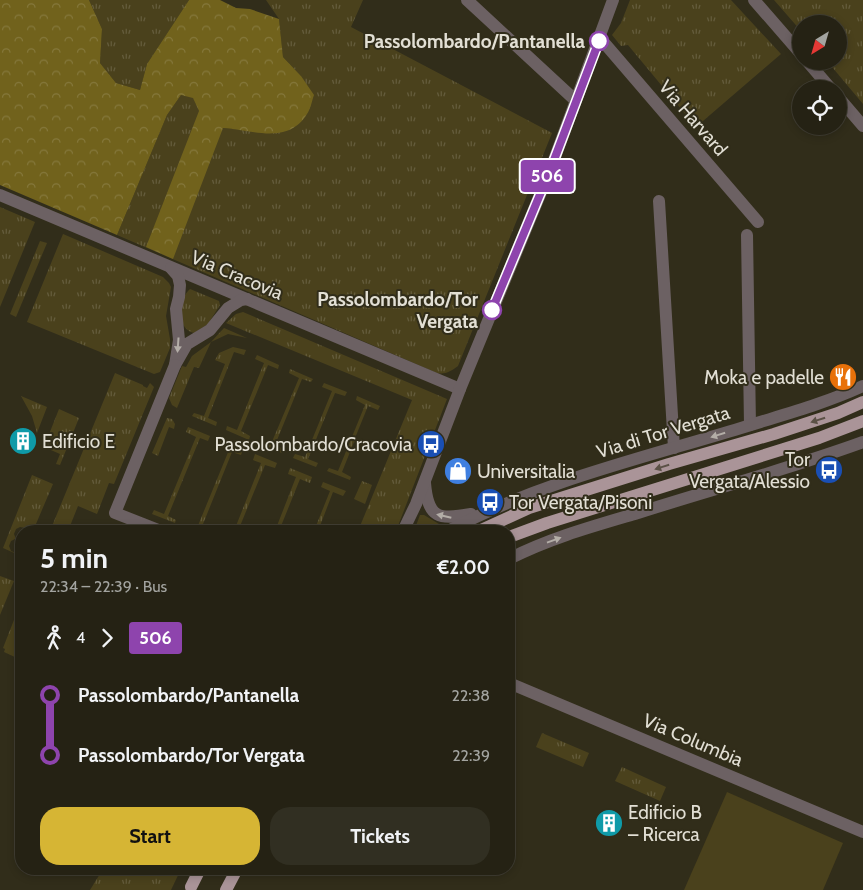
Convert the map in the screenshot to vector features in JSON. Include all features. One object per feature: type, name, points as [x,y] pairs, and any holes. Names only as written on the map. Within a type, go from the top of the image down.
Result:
[{"type":"main road","name":"Via di Tor Vergata","points":[[491,525],[538,505],[774,434],[838,413],[863,402]]},
{"type":"main road","points":[[515,535],[547,523],[819,438],[863,421]]},
{"type":"main road","points":[[191,887],[197,875]]},
{"type":"main road","points":[[226,890],[234,875]]},
{"type":"street","points":[[467,0],[575,100]]},
{"type":"street","points":[[754,0],[792,44]]},
{"type":"street","points":[[406,525],[425,483],[460,389],[551,168],[575,100],[614,2]]},
{"type":"street","name":"Via Harvard","points":[[600,38],[758,222]]},
{"type":"street","points":[[815,70],[824,80]]},
{"type":"street","points":[[847,107],[863,126]]},
{"type":"street","name":"Via Cracovia","points":[[0,195],[460,389]]},
{"type":"street","points":[[658,201],[674,448]]},
{"type":"street","points":[[747,235],[750,425]]},
{"type":"street","points":[[169,266],[178,276],[180,284],[175,313],[179,340],[175,365]]},
{"type":"street","points":[[179,297],[183,290],[191,283],[204,281]]},
{"type":"street","points":[[217,287],[222,292],[224,303],[220,318]]},
{"type":"street","points":[[146,525],[115,512],[175,365],[188,344],[210,330],[230,306],[247,299]]},
{"type":"street","name":"Via di Tor Vergata","points":[[460,525],[486,512],[586,475],[821,403],[863,386]]},
{"type":"street","points":[[515,556],[575,532],[796,465],[863,442]]},
{"type":"street","points":[[425,483],[428,503],[438,515],[445,518],[454,518],[486,512]]},
{"type":"street","name":"Via Columbia","points":[[515,686],[863,832]]},
{"type":"green space","points":[[0,0],[89,0],[102,29],[100,63],[116,83],[140,90],[147,64],[189,0],[220,0],[236,8],[250,9],[279,19],[283,57],[301,76],[314,95],[307,114],[299,124],[290,130],[280,133],[258,133],[223,128],[173,259],[146,247],[199,111],[193,98],[181,95],[167,115],[117,235],[0,185]]},
{"type":"green space","points":[[89,0],[189,0],[147,64],[140,90],[116,83],[100,63],[102,29]]},
{"type":"green space","points":[[266,0],[363,0],[351,27],[552,133],[458,366],[450,371],[437,373],[117,235],[167,115],[181,95],[193,97],[199,111],[223,128],[244,130],[301,76],[283,57],[279,19]]},
{"type":"green space","points":[[630,0],[731,0],[781,54],[696,127],[628,45],[621,46],[612,35],[621,23]]},
{"type":"green space","points":[[774,0],[863,0],[863,104],[847,85],[847,80],[843,80],[835,70],[848,70],[848,15],[792,15],[792,21]]},
{"type":"green space","points":[[0,207],[35,222],[0,307]]},
{"type":"green space","points":[[63,234],[163,277],[169,283],[171,287],[166,316],[170,348],[160,372],[154,374],[27,322]]},
{"type":"green space","points":[[40,241],[47,243],[16,317],[10,314]]},
{"type":"green space","points":[[190,289],[219,301],[220,305],[208,324],[194,333],[184,326],[181,320],[183,299]]},
{"type":"green space","points":[[243,312],[447,399],[398,525],[360,525],[412,400],[226,323],[236,314]]},
{"type":"green space","points":[[224,328],[247,338],[228,334],[211,342]]},
{"type":"green space","points":[[211,342],[199,368],[194,367],[177,408],[172,405],[169,398],[182,366],[186,367],[192,356]]},
{"type":"green space","points":[[233,347],[246,350],[244,355],[234,352],[208,418],[217,422],[216,426],[192,416],[194,413],[204,416],[225,364],[215,360],[219,353]]},
{"type":"green space","points":[[257,355],[279,365],[278,369],[268,365],[241,431],[250,436],[249,440],[226,430],[227,426],[237,430],[264,363],[255,359]]},
{"type":"green space","points":[[290,369],[313,379],[311,382],[302,379],[275,445],[284,449],[282,453],[260,444],[261,440],[271,444],[299,378],[289,373]]},
{"type":"green space","points":[[115,373],[147,388],[150,383],[154,387],[114,484],[109,483],[97,514],[78,506],[70,525],[52,525]]},
{"type":"green space","points":[[324,383],[347,392],[345,396],[335,393],[308,459],[318,463],[316,467],[293,458],[295,454],[305,457],[332,391],[322,387]]},
{"type":"green space","points":[[21,396],[47,407],[37,433],[32,416]]},
{"type":"green space","points":[[357,396],[380,406],[378,410],[368,406],[355,438],[365,442],[364,446],[354,442],[342,472],[351,477],[350,480],[327,471],[329,468],[338,471],[365,405],[356,400]]},
{"type":"green space","points":[[59,409],[79,418],[60,465],[56,464],[60,454],[44,447]]},
{"type":"green space","points":[[167,418],[172,419],[175,424],[174,429],[169,427],[158,456],[152,453]]},
{"type":"green space","points":[[188,427],[210,436],[208,441],[200,438],[168,516],[176,520],[175,523],[152,514],[154,510],[164,514],[196,437],[186,432]]},
{"type":"green space","points":[[221,440],[243,449],[241,455],[232,452],[203,525],[198,525],[229,450],[219,446]]},
{"type":"green space","points":[[255,454],[277,463],[275,468],[265,465],[240,525],[236,525],[261,463],[253,460]]},
{"type":"green space","points":[[290,468],[312,477],[310,483],[300,479],[281,525],[277,525],[296,477],[288,474]]},
{"type":"green space","points":[[32,475],[53,484],[36,525],[15,525],[15,539],[11,541],[9,546],[11,551],[15,553],[3,548]]},
{"type":"green space","points":[[362,481],[372,485],[365,504],[354,499]]},
{"type":"green space","points":[[323,482],[346,491],[343,496],[333,492],[320,525],[316,525],[330,491],[321,487]]},
{"type":"green space","points":[[420,515],[424,515],[439,525],[416,525]]},
{"type":"green space","points":[[0,576],[14,581],[0,615]]},
{"type":"green space","points":[[15,617],[15,657],[4,652],[5,649],[3,648]]},
{"type":"green space","points":[[542,733],[589,753],[583,767],[536,747]]},
{"type":"green space","points":[[622,767],[666,787],[660,801],[615,781]]},
{"type":"green space","points":[[727,792],[843,843],[823,890],[684,890]]},
{"type":"green space","points":[[99,875],[178,875],[171,890],[90,890]]},
{"type":"bus line","name":"506","points":[[492,310],[551,168],[575,100],[599,41]]},
{"type":"place","name":"Passolombardo/Pantanella","points":[[599,41]]},
{"type":"place","name":"Passolombardo/Tor Vergata","points":[[492,310]]},
{"type":"place","name":"Moka e padelle","points":[[843,377]]},
{"type":"place","name":"Edificio E","points":[[23,441]]},
{"type":"place","name":"Passolombardo/Cracovia","points":[[431,444]]},
{"type":"place","name":"Tor Vergata/Alessio","points":[[829,470]]},
{"type":"place","name":"Universitalia","points":[[458,471]]},
{"type":"place","name":"Tor Vergata/Pisoni","points":[[490,502]]},
{"type":"place","name":"Edificio B – Ricerca","points":[[609,823]]}]
